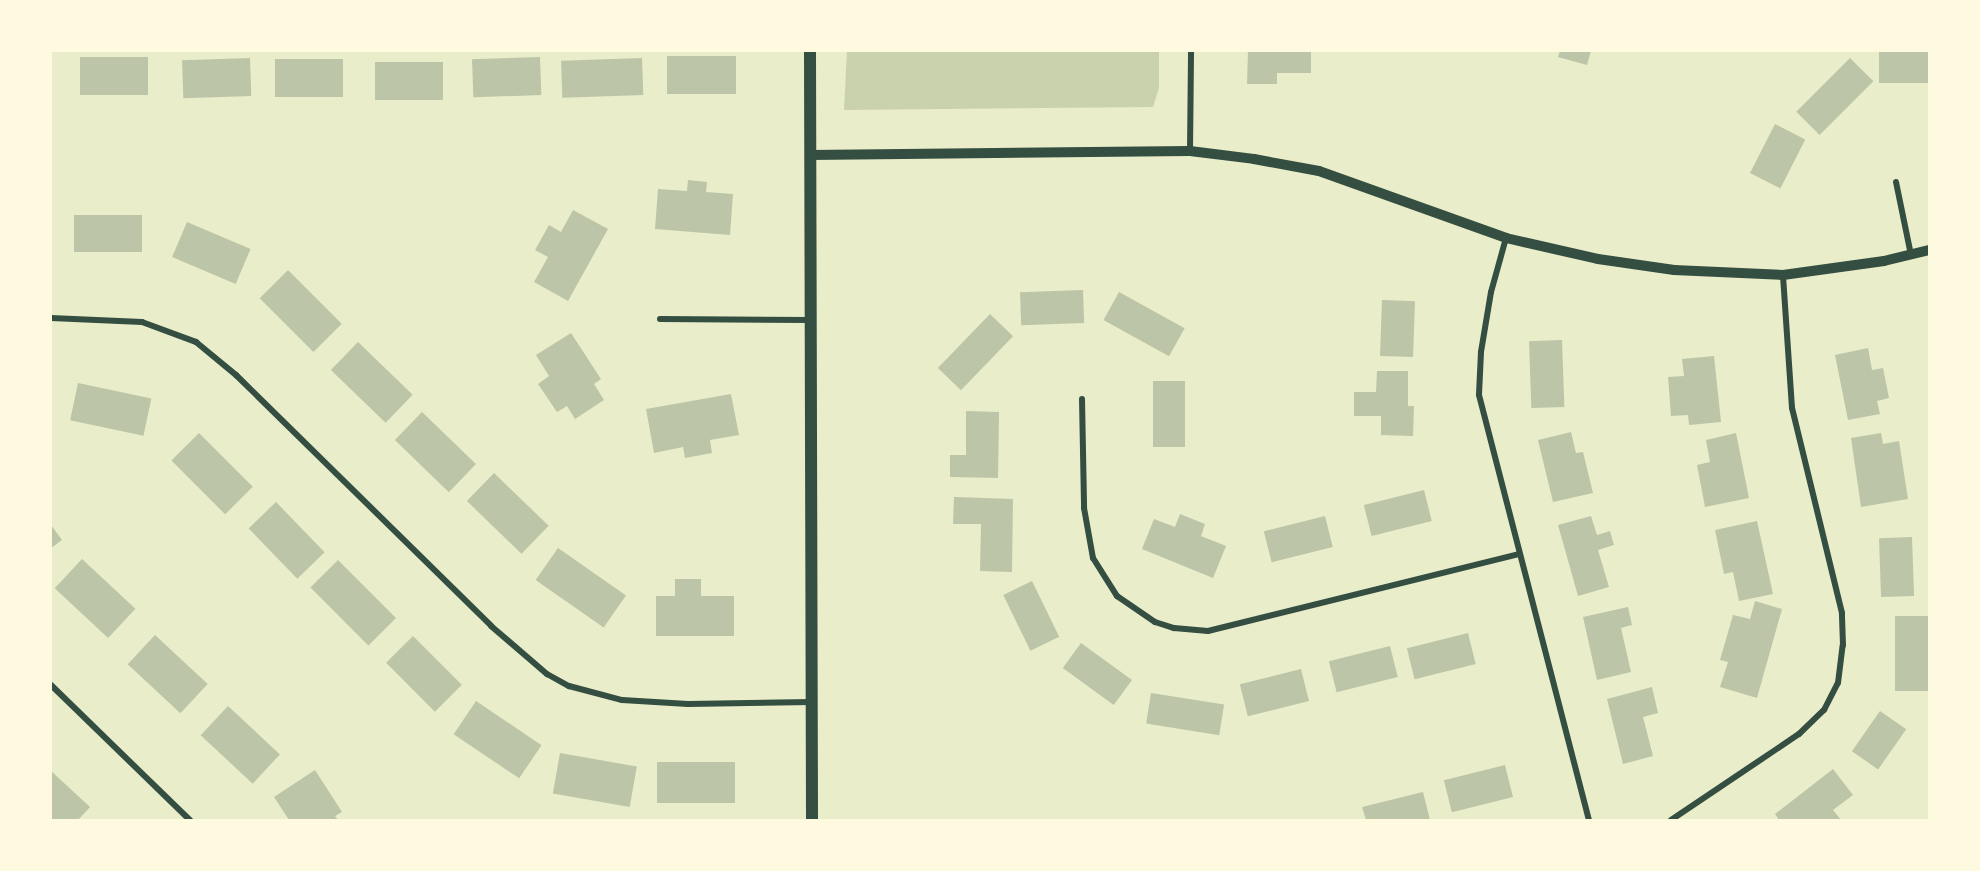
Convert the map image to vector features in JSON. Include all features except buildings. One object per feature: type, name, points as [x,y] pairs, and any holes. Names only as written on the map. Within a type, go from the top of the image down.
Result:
[{"type":"main road","points":[[810,51],[812,820]]},
{"type":"street","points":[[1190,152],[1191,51]]},
{"type":"street","points":[[810,155],[1190,152],[1319,171],[1506,238],[1598,259],[1674,270],[1783,275],[1911,255],[1929,250]]},
{"type":"street","points":[[1896,182],[1911,255]]},
{"type":"street","points":[[1506,238],[1491,292],[1479,395],[1518,554],[1589,820]]},
{"type":"street","points":[[1671,820],[1799,734],[1824,710],[1838,683],[1843,645],[1842,613],[1792,408],[1783,275]]},
{"type":"street","points":[[51,318],[142,322],[196,342],[236,375],[490,626],[547,674],[569,686],[594,695],[633,701],[812,702]]},
{"type":"street","points":[[660,319],[811,320]]},
{"type":"street","points":[[1082,399],[1084,508],[1093,558],[1118,596],[1155,622],[1174,628],[1208,631],[1518,554]]},
{"type":"street","points":[[51,685],[190,820]]},
{"type":"green space","points":[[847,51],[1159,51],[1159,88],[1153,107],[844,110]]}]
